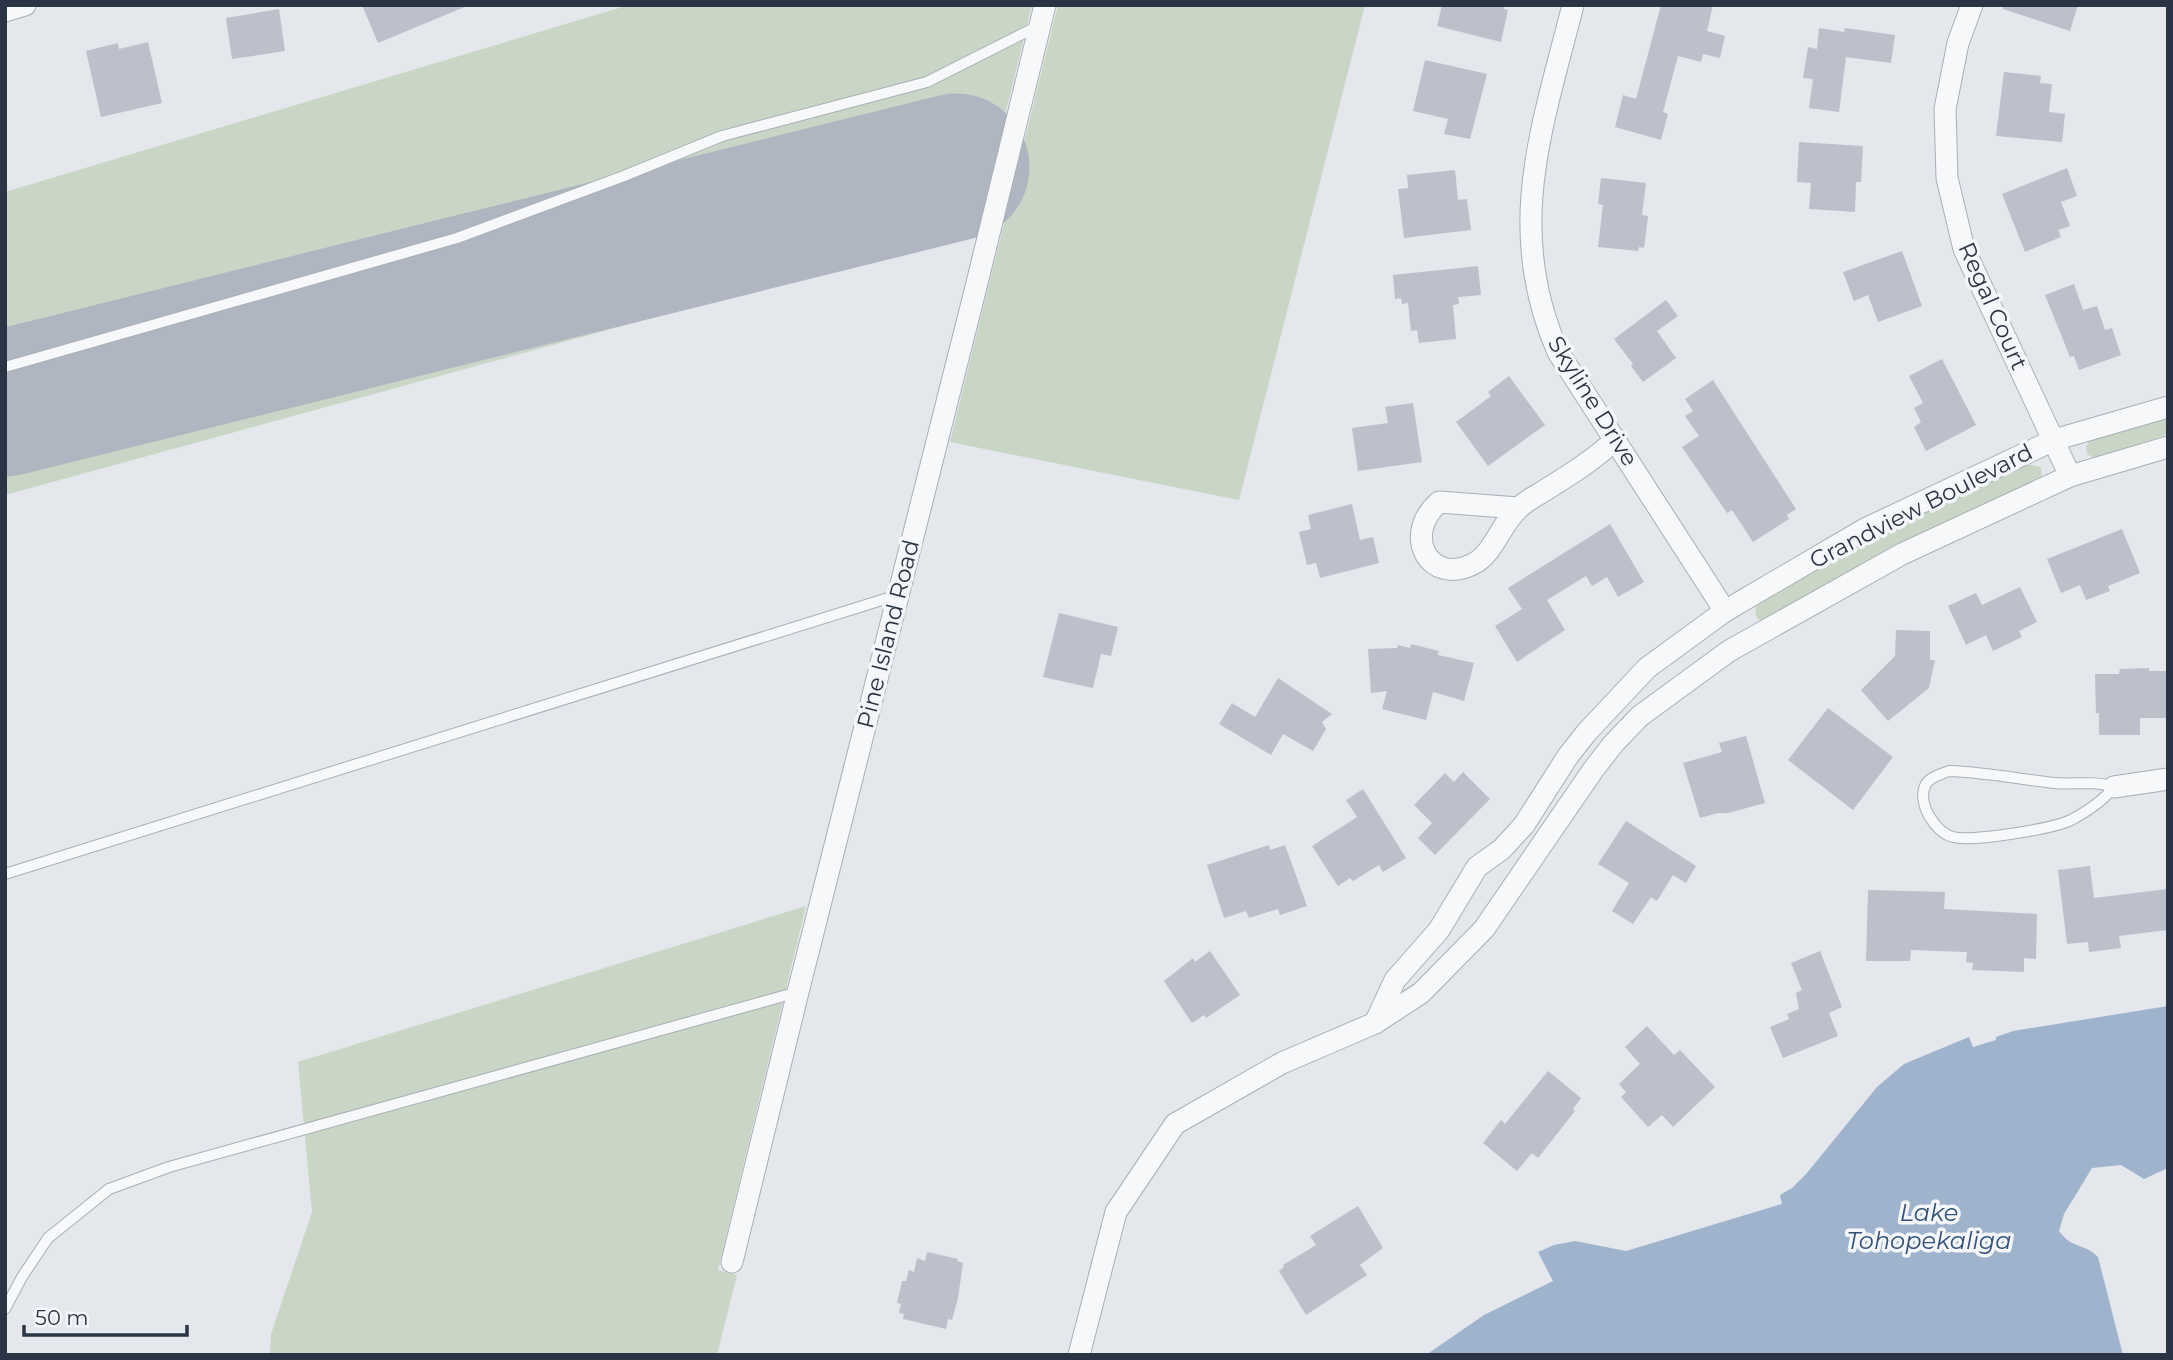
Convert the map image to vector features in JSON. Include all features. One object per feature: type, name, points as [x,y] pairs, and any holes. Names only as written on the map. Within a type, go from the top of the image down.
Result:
[{"type":"street","points":[[5,11],[25,5]]},
{"type":"street","name":"Skyline Drive","points":[[1573,5],[1536,151],[1530,231],[1535,282],[1544,319],[1558,352],[1725,611]]},
{"type":"street","name":"Regal Court","points":[[1972,5],[1958,43],[1945,109],[1947,178],[1964,249],[2070,476]]},
{"type":"street","name":"Pine Island Road","points":[[732,1262],[1042,15]]},
{"type":"street","name":"Grandview Boulevard","points":[[1375,1023],[1395,980],[1439,930],[1478,867],[1502,849],[1524,825],[1568,756],[1647,668],[1725,611],[1865,529],[2054,440],[2168,407]]},
{"type":"street","points":[[1518,508],[1439,502],[1423,521],[1420,538],[1426,555],[1433,563],[1451,569],[1475,564],[1518,508],[1597,457],[1616,439]]},
{"type":"street","name":"Grandview Boulevard","points":[[1079,1355],[1116,1212],[1175,1124],[1282,1063],[1375,1023],[1421,993],[1484,929],[1593,770],[1640,716],[1740,644],[1902,554],[2070,476],[2168,447]]},
{"type":"street","points":[[2114,787],[2168,779]]},
{"type":"lane","points":[[5,367],[457,238],[624,176],[722,136],[927,82],[1042,15]]},
{"type":"lane","points":[[5,874],[898,595]]},
{"type":"lane","points":[[1949,771],[2057,783],[2099,782],[2114,787],[2106,798],[2070,820],[2052,826],[1966,839],[1950,837],[1938,830],[1923,799],[1925,785],[1932,778],[1949,771]]},
{"type":"lane","points":[[5,1309],[48,1238],[109,1189],[169,1167],[798,992]]},
{"type":"green space","points":[[629,5],[1032,5],[977,229],[5,495],[5,192]]},
{"type":"green space","points":[[1058,5],[1365,5],[1239,500],[950,442]]},
{"type":"green space","points":[[2168,412],[2168,434],[2100,457],[2094,458],[2087,454],[2086,446],[2091,439]]},
{"type":"green space","points":[[2027,464],[2041,467],[2042,480],[2035,485],[1980,506],[1887,549],[1767,620],[1760,621],[1757,617],[1757,603],[1891,526]]},
{"type":"green space","points":[[806,906],[718,1270],[737,1275],[717,1355],[270,1355],[271,1334],[312,1212],[298,1062]]},
{"type":"water","name":"Lake Tohopekaliga","points":[[2168,1006],[2168,1168],[2144,1179],[2121,1165],[2092,1168],[2064,1214],[2059,1231],[2069,1241],[2088,1249],[2098,1257],[2123,1355],[1426,1355],[1484,1315],[1553,1281],[1538,1252],[1554,1245],[1575,1241],[1626,1251],[1782,1204],[1780,1195],[1792,1188],[1807,1173],[1877,1087],[1904,1064],[1969,1037],[1973,1047],[2013,1031]]},
{"type":"building","points":[[362,5],[467,5],[467,6],[378,43]]},
{"type":"building","points":[[1442,5],[1505,5],[1504,9],[1508,10],[1501,42],[1437,26]]},
{"type":"building","points":[[1661,5],[1713,5],[1707,31],[1725,36],[1720,58],[1703,54],[1701,62],[1678,56],[1663,112],[1668,114],[1661,140],[1615,127],[1623,95],[1636,99]]},
{"type":"building","points":[[2003,5],[2078,5],[2070,31],[2003,9]]},
{"type":"building","points":[[279,9],[285,51],[232,59],[226,18]]},
{"type":"building","points":[[1819,28],[1844,32],[1845,28],[1895,35],[1891,63],[1846,57],[1839,112],[1809,108],[1813,79],[1803,78],[1808,47],[1817,49]]},
{"type":"building","points":[[148,42],[162,103],[101,117],[86,51],[118,43],[119,49]]},
{"type":"building","points":[[1425,60],[1487,74],[1470,139],[1444,134],[1448,119],[1413,111]]},
{"type":"building","points":[[2004,72],[2041,76],[2040,83],[2052,84],[2049,112],[2065,114],[2062,142],[1996,136]]},
{"type":"building","points":[[1799,142],[1863,146],[1861,182],[1856,182],[1855,212],[1809,209],[1811,183],[1797,182]]},
{"type":"building","points":[[2067,168],[2077,196],[2061,202],[2070,226],[2058,230],[2061,237],[2025,252],[2002,194]]},
{"type":"building","points":[[1455,170],[1458,200],[1467,199],[1471,230],[1404,238],[1398,189],[1408,188],[1407,175]]},
{"type":"building","points":[[1601,178],[1646,183],[1642,215],[1648,216],[1644,248],[1639,247],[1638,251],[1598,247],[1603,205],[1598,204]]},
{"type":"building","points":[[1902,251],[1922,306],[1878,322],[1868,295],[1854,301],[1843,272]]},
{"type":"building","points":[[1478,266],[1481,295],[1458,297],[1459,304],[1453,305],[1456,339],[1419,343],[1417,330],[1411,331],[1408,303],[1402,304],[1401,298],[1395,299],[1393,275]]},
{"type":"building","points":[[2074,284],[2083,310],[2097,306],[2105,330],[2112,328],[2121,355],[2079,370],[2074,356],[2070,357],[2045,295]]},
{"type":"building","points":[[1666,300],[1678,316],[1657,331],[1676,358],[1643,382],[1614,339]]},
{"type":"building","points":[[1942,359],[1976,425],[1926,451],[1914,427],[1921,422],[1914,408],[1923,403],[1909,376]]},
{"type":"building","points":[[1509,376],[1545,425],[1488,466],[1456,422],[1491,396],[1488,392]]},
{"type":"building","points":[[1713,380],[1796,509],[1787,515],[1789,519],[1753,542],[1732,510],[1727,513],[1682,447],[1699,436],[1685,416],[1693,411],[1685,399]]},
{"type":"building","points":[[1413,403],[1422,462],[1358,471],[1352,428],[1388,423],[1385,407]]},
{"type":"building","points":[[1352,504],[1360,540],[1373,537],[1379,563],[1320,578],[1316,563],[1307,565],[1299,532],[1311,529],[1308,515]]},
{"type":"building","points":[[1610,524],[1644,582],[1618,597],[1607,577],[1592,586],[1586,576],[1547,600],[1565,630],[1517,662],[1495,626],[1522,609],[1508,588]]},
{"type":"building","points":[[2122,529],[2140,573],[2108,586],[2110,591],[2086,600],[2080,585],[2061,593],[2047,559]]},
{"type":"building","points":[[2020,587],[2037,622],[2019,631],[2022,637],[1993,651],[1986,635],[1966,645],[1948,606],[1976,593],[1982,605]]},
{"type":"building","points":[[1059,613],[1118,627],[1111,656],[1101,654],[1093,688],[1043,677]]},
{"type":"building","points":[[1896,630],[1930,631],[1930,660],[1935,660],[1929,688],[1888,721],[1861,690],[1895,656]]},
{"type":"building","points":[[1411,644],[1439,651],[1438,655],[1474,663],[1464,701],[1433,692],[1426,720],[1382,709],[1387,691],[1371,693],[1368,649],[1397,648],[1398,645],[1410,648]]},
{"type":"building","points":[[2149,668],[2149,671],[2168,671],[2168,718],[2140,718],[2140,735],[2099,735],[2095,674],[2119,674],[2120,669]]},
{"type":"building","points":[[1278,678],[1332,714],[1322,722],[1326,729],[1313,751],[1283,734],[1271,755],[1219,724],[1232,703],[1255,717]]},
{"type":"building","points":[[1828,708],[1893,757],[1853,810],[1788,760]]},
{"type":"building","points":[[1746,736],[1765,803],[1700,818],[1683,763],[1722,752],[1719,743]]},
{"type":"building","points":[[1463,772],[1490,799],[1435,855],[1418,838],[1432,823],[1414,805],[1445,773],[1454,782]]},
{"type":"building","points":[[1363,789],[1406,858],[1383,872],[1379,865],[1353,881],[1350,878],[1338,886],[1312,846],[1357,817],[1346,800]]},
{"type":"building","points":[[1626,821],[1696,866],[1686,883],[1673,875],[1657,901],[1651,897],[1633,924],[1612,911],[1629,883],[1598,864]]},
{"type":"building","points":[[1269,845],[1270,850],[1285,845],[1307,906],[1280,915],[1278,909],[1249,918],[1246,911],[1224,918],[1207,865]]},
{"type":"building","points":[[2090,866],[2094,898],[2168,889],[2168,930],[2119,936],[2121,948],[2089,952],[2088,942],[2067,944],[2058,870]]},
{"type":"building","points":[[1868,890],[1945,892],[1944,909],[2037,914],[2036,959],[2024,958],[2024,972],[1972,970],[1973,963],[1966,962],[1967,952],[1911,950],[1910,961],[1866,961]]},
{"type":"building","points":[[1210,951],[1240,995],[1206,1018],[1204,1015],[1192,1023],[1164,981],[1193,958],[1195,962]]},
{"type":"building","points":[[1820,951],[1842,1007],[1829,1013],[1838,1036],[1783,1058],[1770,1027],[1789,1019],[1787,1014],[1799,1009],[1796,993],[1802,990],[1791,963]]},
{"type":"building","points":[[1647,1026],[1674,1055],[1680,1050],[1715,1087],[1673,1127],[1662,1115],[1648,1127],[1621,1097],[1626,1092],[1619,1084],[1640,1064],[1625,1047]]},
{"type":"building","points":[[1548,1071],[1581,1098],[1573,1109],[1575,1111],[1538,1158],[1532,1153],[1517,1171],[1483,1143],[1501,1120],[1505,1124]]},
{"type":"building","points":[[1358,1206],[1383,1248],[1360,1265],[1367,1275],[1306,1315],[1279,1271],[1283,1265],[1316,1245],[1310,1236]]},
{"type":"building","points":[[927,1252],[958,1259],[957,1261],[963,1263],[958,1298],[952,1320],[948,1319],[946,1329],[903,1319],[904,1314],[899,1313],[901,1304],[897,1303],[902,1281],[906,1281],[909,1270],[914,1272],[917,1258],[925,1261]]},
{"type":"runway","points":[[5,403],[956,167]]}]
